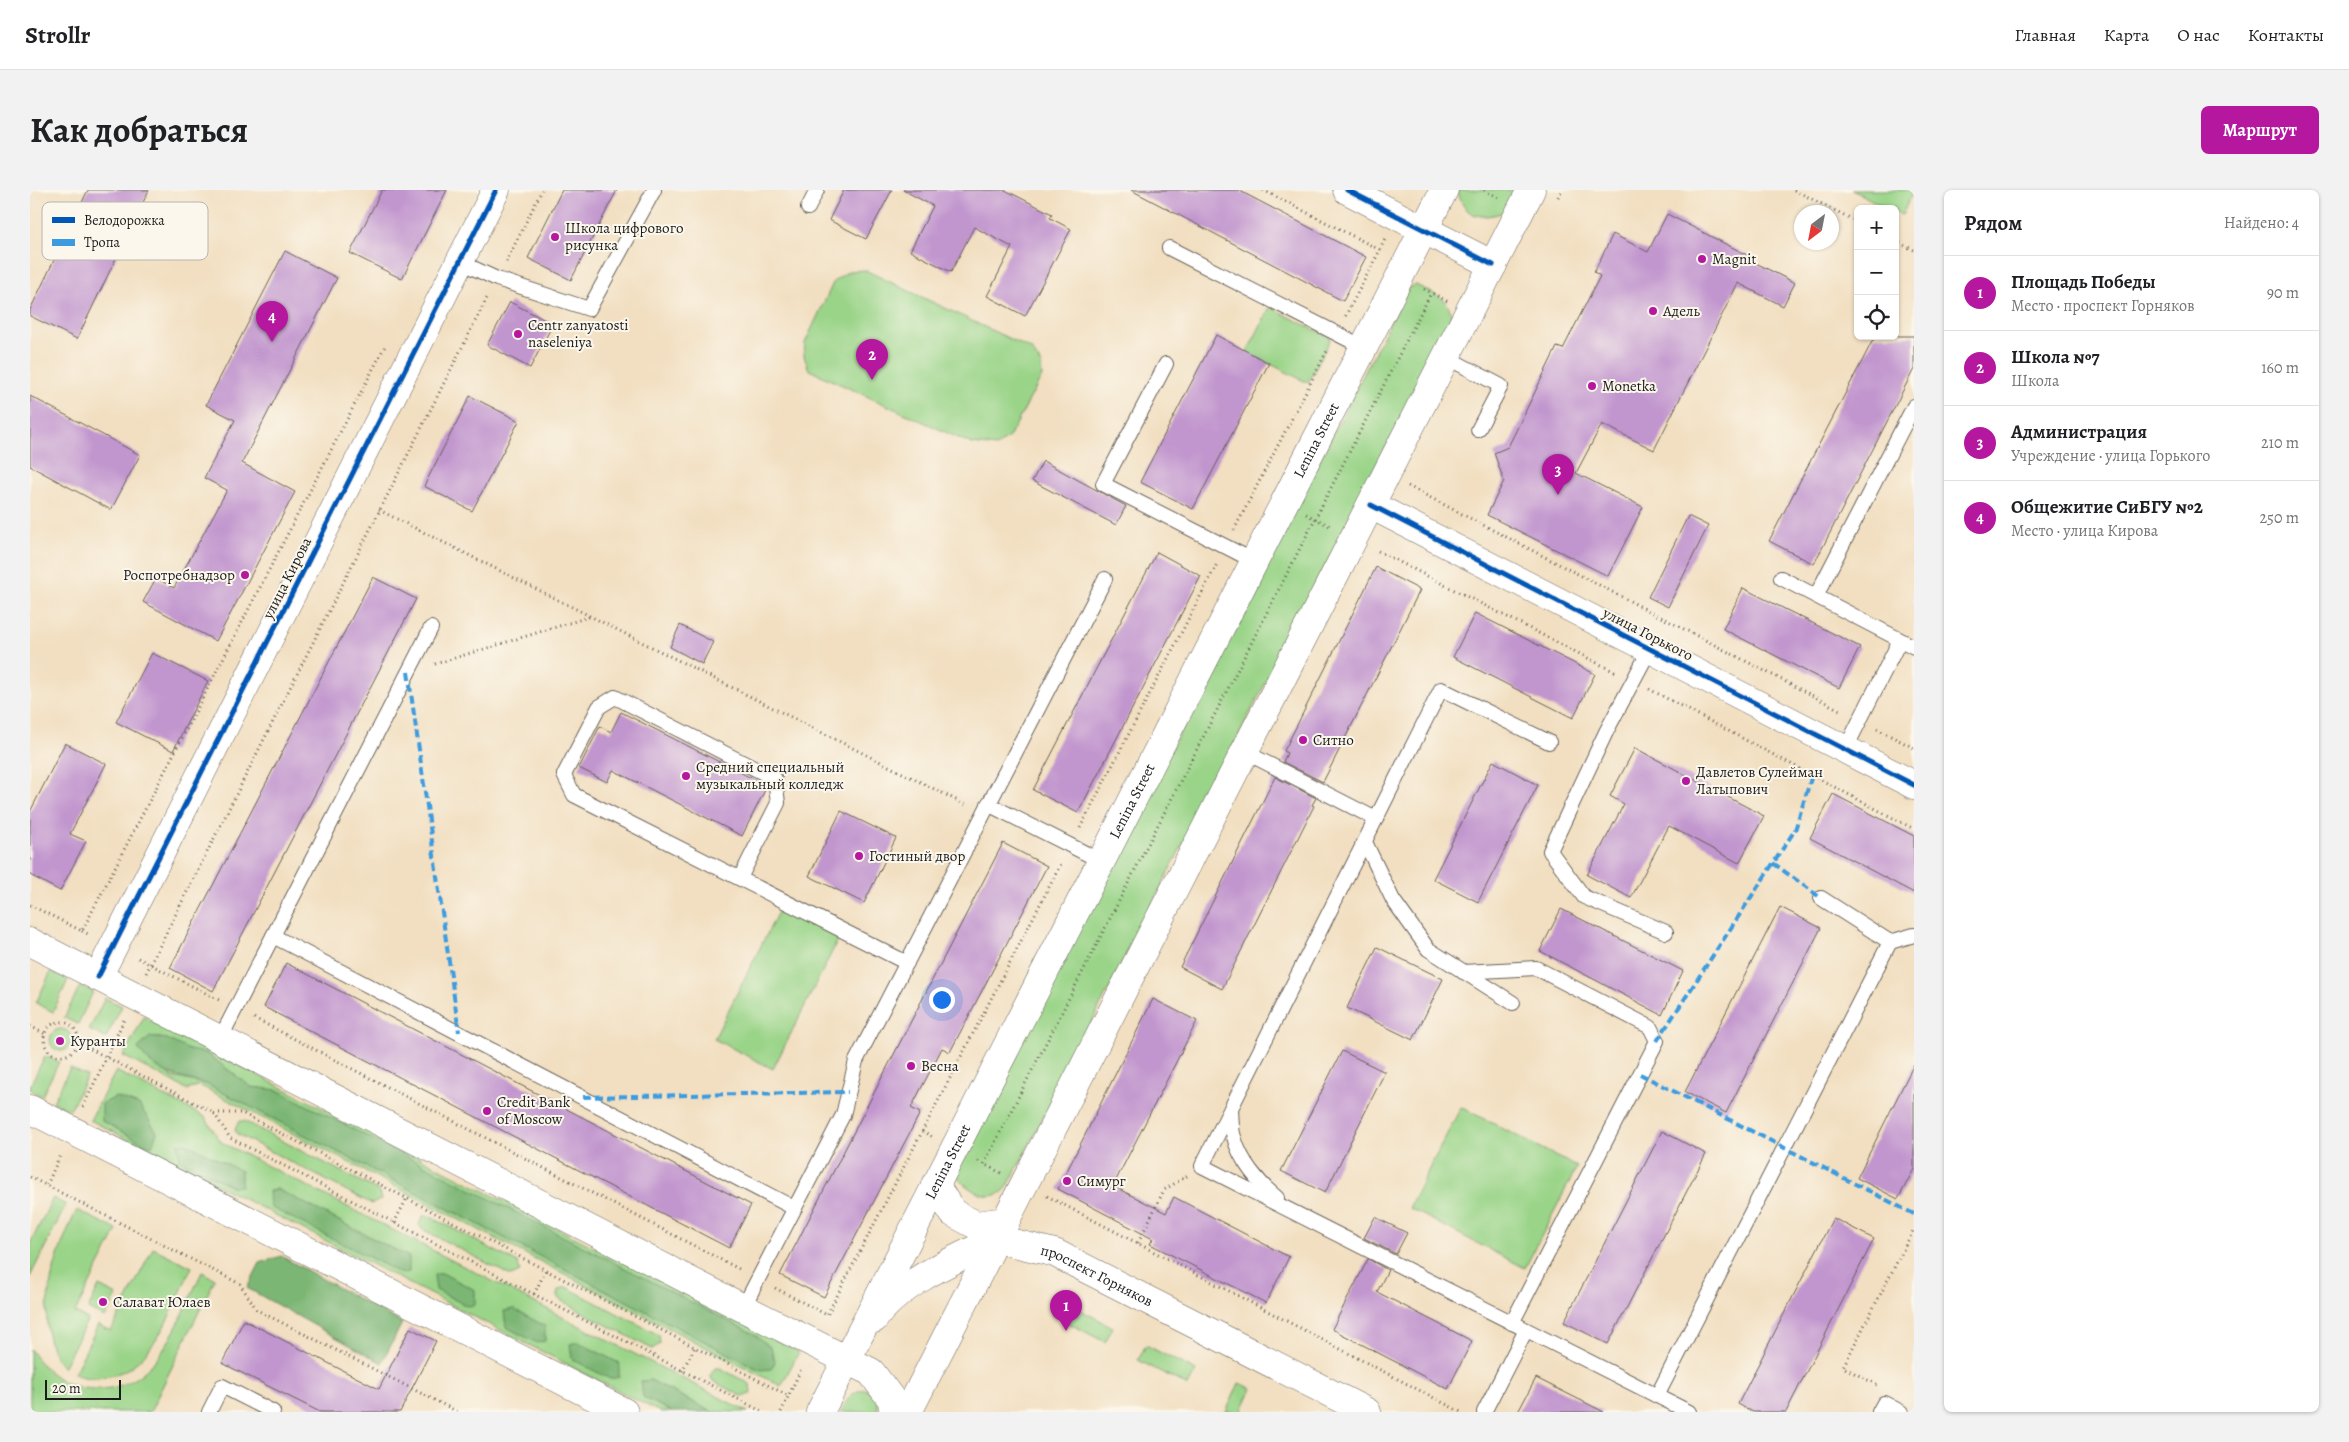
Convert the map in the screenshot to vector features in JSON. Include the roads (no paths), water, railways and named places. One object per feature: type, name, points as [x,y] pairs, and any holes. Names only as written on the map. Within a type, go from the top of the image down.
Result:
[{"type":"main road","name":"улица Кирова","points":[[98,977],[496,190]]},
{"type":"main road","points":[[1347,190],[1493,265]]},
{"type":"main road","name":"Lenina Street","points":[[820,1412],[1444,190]]},
{"type":"main road","points":[[908,1412],[1531,190]]},
{"type":"main road","name":"улица Горького","points":[[1371,505],[1914,785]]},
{"type":"main road","points":[[30,942],[871,1372],[892,1400],[893,1412]]},
{"type":"main road","points":[[30,1109],[624,1412]]},
{"type":"main road","points":[[935,1185],[953,1213],[976,1225],[1001,1230]]},
{"type":"main road","points":[[846,1359],[880,1310],[925,1275],[1001,1230]]},
{"type":"main road","name":"проспект Горняков","points":[[1001,1230],[1055,1253],[1339,1405],[1367,1412]]},
{"type":"lane","points":[[460,262],[497,279],[589,309],[654,190]]},
{"type":"lane","points":[[808,208],[817,190]]},
{"type":"lane","points":[[1169,248],[1363,347]]},
{"type":"lane","points":[[1446,357],[1501,386],[1478,430]]},
{"type":"lane","points":[[1166,364],[1103,484],[1254,562]]},
{"type":"lane","points":[[1816,596],[1914,406]]},
{"type":"lane","points":[[1781,578],[1914,647]]},
{"type":"lane","points":[[743,1308],[843,1115],[856,1061],[1105,579]]},
{"type":"lane","points":[[220,1039],[431,628]]},
{"type":"lane","points":[[1846,750],[1900,640]]},
{"type":"lane","points":[[1650,649],[1606,732],[1550,851],[1584,897],[1666,932]]},
{"type":"lane","points":[[1549,742],[1442,689],[1202,1166],[1689,1412]]},
{"type":"lane","points":[[740,878],[778,802],[775,779],[615,697],[599,707],[564,775],[574,796],[907,963]]},
{"type":"lane","points":[[1245,752],[1376,819]]},
{"type":"lane","points":[[986,808],[1101,861]]},
{"type":"lane","points":[[1365,842],[1393,900],[1428,949],[1513,1003]]},
{"type":"lane","points":[[1820,898],[1890,942]]},
{"type":"lane","points":[[1657,1396],[1890,942],[1914,935]]},
{"type":"lane","points":[[274,936],[794,1208]]},
{"type":"lane","points":[[1463,972],[1536,968],[1650,1027],[1657,1041],[1512,1323]]},
{"type":"lane","points":[[1231,1109],[1234,1137],[1246,1162],[1265,1188],[1292,1212]]},
{"type":"lane","points":[[1484,1412],[1526,1330]]},
{"type":"lane","points":[[209,1412],[222,1386],[274,1412]]},
{"type":"lane","points":[[1881,1407],[1901,1412]]},
{"type":"place","name":"Школа цифрового рисунка","points":[[555,237]]},
{"type":"place","name":"Magnit","points":[[1702,259]]},
{"type":"place","name":"Адель","points":[[1653,311]]},
{"type":"place","name":"Centr zanyatosti naseleniya","points":[[518,334]]},
{"type":"place","name":"Общежитие СиБГУ №2","points":[[272,342]]},
{"type":"place","name":"Школа №7","points":[[872,380]]},
{"type":"place","name":"Monetka","points":[[1592,386]]},
{"type":"place","name":"Администрация","points":[[1558,495]]},
{"type":"place","name":"Роспотребнадзор","points":[[245,575]]},
{"type":"place","name":"Ситно","points":[[1303,740]]},
{"type":"place","name":"Средний специальный музыкальный колледж","points":[[686,776]]},
{"type":"place","name":"Давлетов Сулейман Латыпович","points":[[1686,781]]},
{"type":"place","name":"Гостиный двор","points":[[859,856]]},
{"type":"place","name":"Куранты","points":[[60,1041]]},
{"type":"place","name":"Весна","points":[[911,1066]]},
{"type":"place","name":"Credit Bank of Moscow","points":[[487,1111]]},
{"type":"place","name":"Симург","points":[[1067,1181]]},
{"type":"place","name":"Салават Юлаев","points":[[103,1302]]},
{"type":"place","name":"Площадь Победы","points":[[1066,1331]]}]
